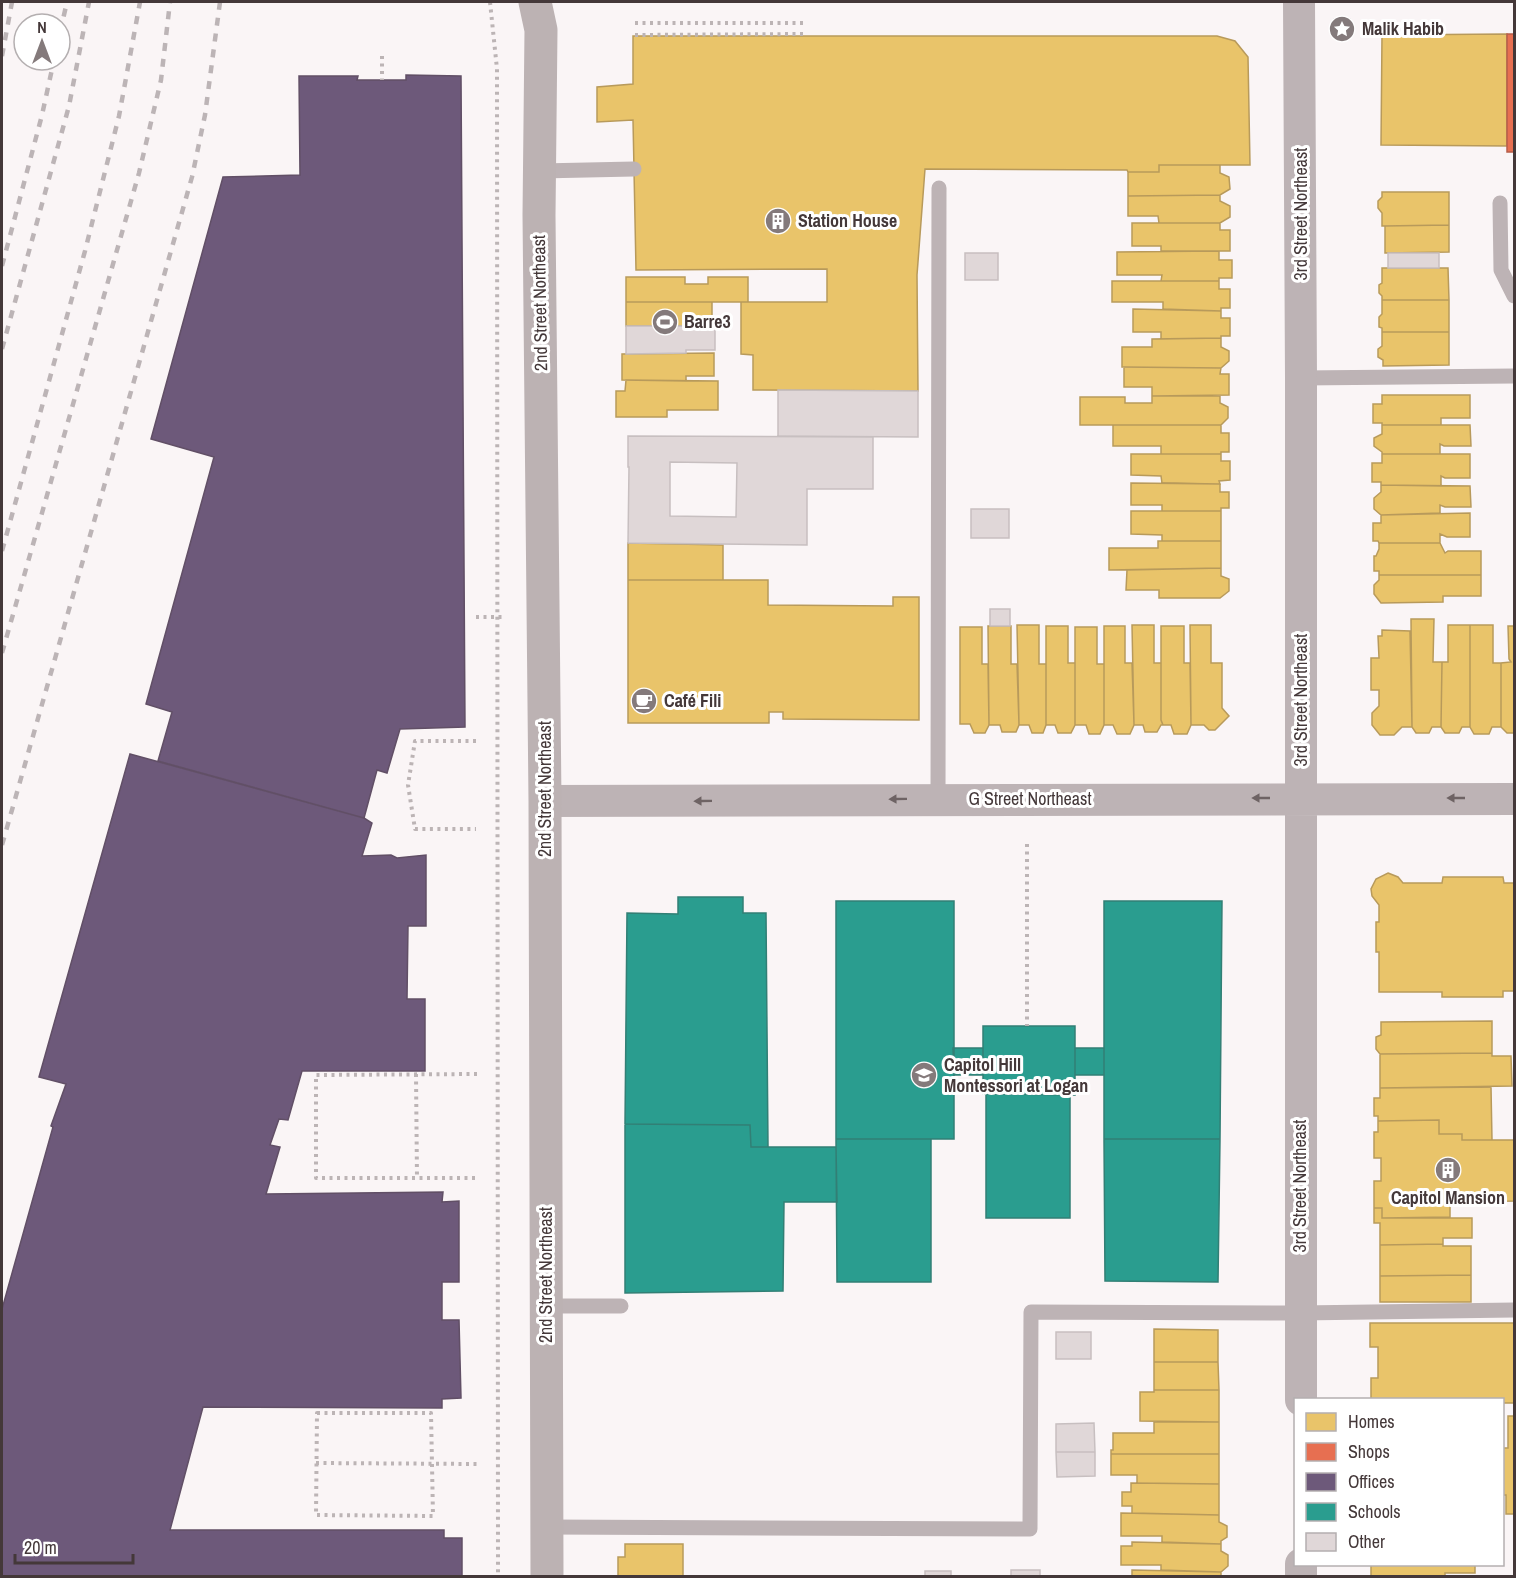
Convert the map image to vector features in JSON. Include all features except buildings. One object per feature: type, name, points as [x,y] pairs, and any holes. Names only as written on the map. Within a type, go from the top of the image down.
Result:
[{"type":"street","name":"2nd Street Northeast","points":[[536,2],[541,30],[547,1576]]},
{"type":"street","name":"3rd Street Northeast","points":[[1299,2],[1300,1398]]},
{"type":"street","name":"G Street Northeast","points":[[545,801],[1515,799]]},
{"type":"lane","points":[[540,171],[634,169]]},
{"type":"lane","points":[[938,799],[939,188]]},
{"type":"lane","points":[[1500,203],[1501,270],[1515,296]]},
{"type":"lane","points":[[1301,378],[1515,376]]},
{"type":"lane","points":[[546,1306],[621,1306]]},
{"type":"lane","points":[[547,1527],[1030,1529],[1030,1312],[1300,1313],[1515,1310]]},
{"type":"path","points":[[490,2],[497,69],[498,1576]]},
{"type":"path","points":[[635,23],[803,23]]},
{"type":"path","points":[[635,35],[803,34]]},
{"type":"path","points":[[382,56],[382,80]]},
{"type":"path","points":[[476,617],[511,617]]},
{"type":"path","points":[[476,741],[415,741],[408,785],[415,829],[476,829]]},
{"type":"path","points":[[1027,844],[1027,1026]]},
{"type":"path","points":[[416,1074],[417,1178]]},
{"type":"path","points":[[477,1074],[316,1075],[316,1178],[477,1178]]},
{"type":"path","points":[[316,1413],[431,1413],[433,1516],[315,1515],[316,1463],[316,1413]]},
{"type":"path","points":[[316,1463],[478,1464]]},
{"type":"railway","points":[[2,56],[12,2]]},
{"type":"railway","points":[[65,12],[67,2]]},
{"type":"railway","points":[[2,349],[69,106],[89,2]]},
{"type":"railway","points":[[2,551],[85,251],[119,116],[140,2]]},
{"type":"railway","points":[[2,653],[139,173],[161,80],[170,2]]},
{"type":"railway","points":[[2,845],[192,177],[205,115],[220,2]]},
{"type":"railway","points":[[2,266],[51,72]]},
{"type":"place","name":"Malik Habib","points":[[1342,29]]},
{"type":"place","name":"Station House","points":[[778,221]]},
{"type":"place","name":"Barre3","points":[[665,322]]},
{"type":"place","name":"Café Fili","points":[[644,701]]},
{"type":"place","name":"Capitol Hill Montessori at Logan","points":[[924,1075]]},
{"type":"place","name":"Capitol Mansion","points":[[1448,1170]]}]
